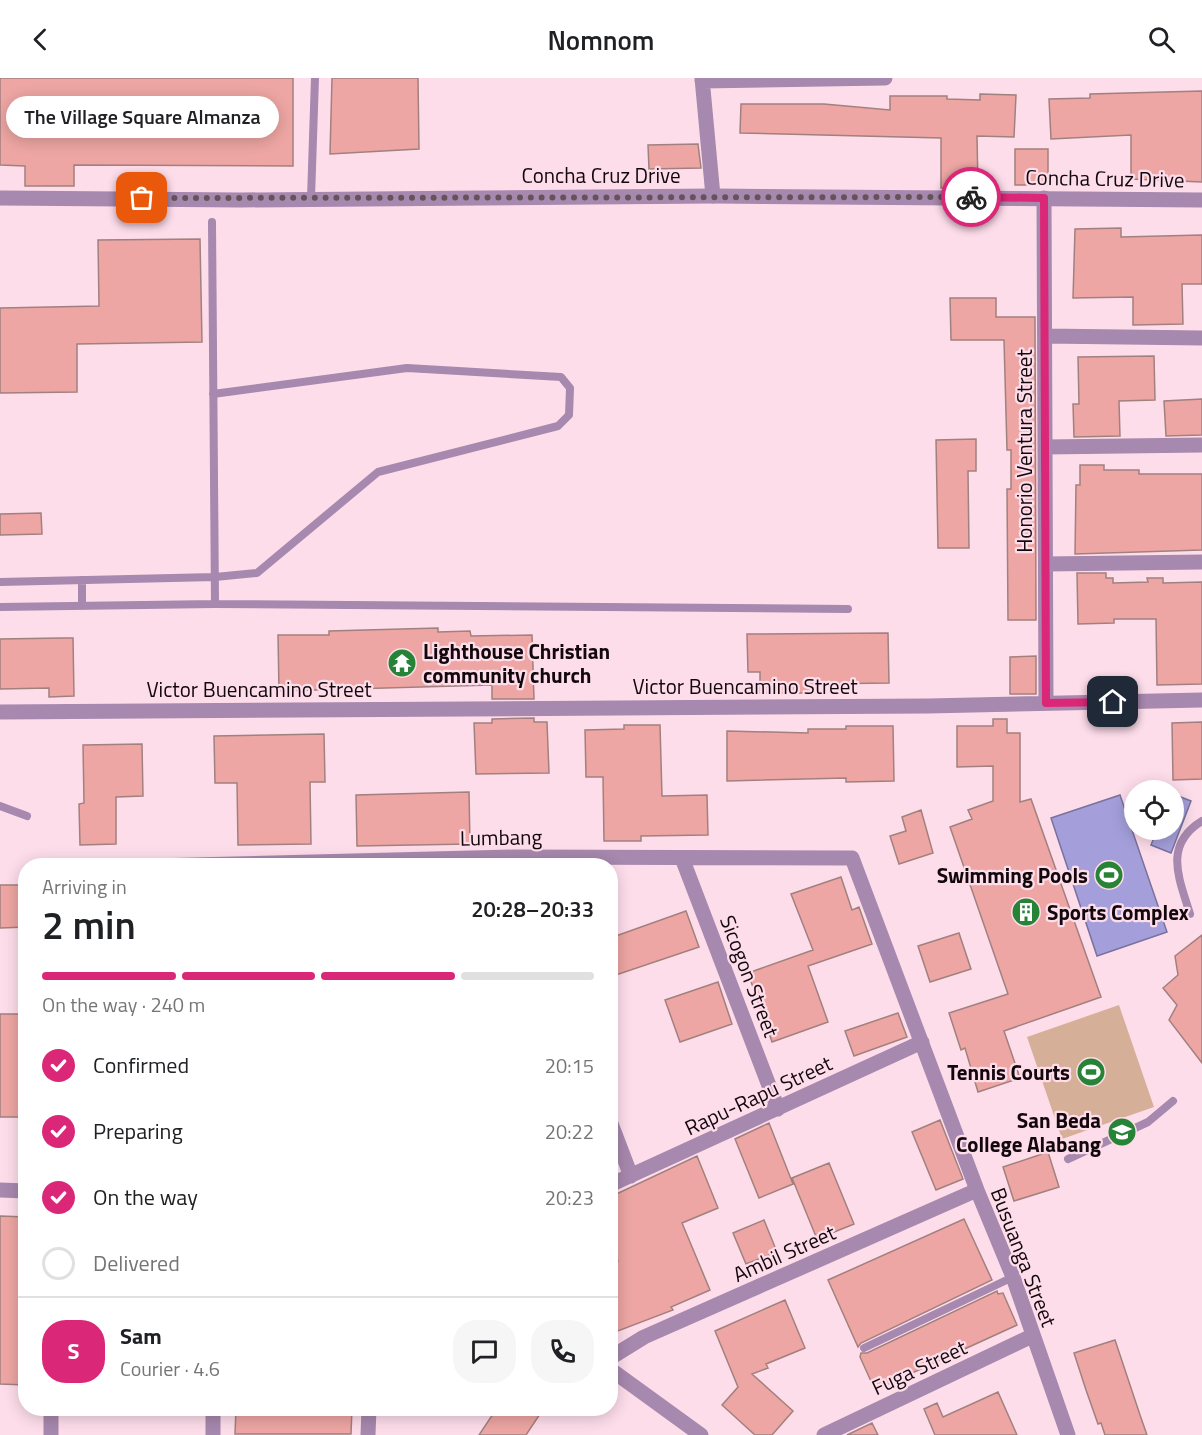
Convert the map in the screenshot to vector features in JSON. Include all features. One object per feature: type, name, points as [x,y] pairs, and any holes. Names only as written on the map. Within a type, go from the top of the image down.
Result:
[{"type":"street","points":[[713,196],[702,79],[885,78]]},
{"type":"street","name":"Concha Cruz Drive","points":[[0,198],[713,196],[1202,200]]},
{"type":"street","name":"Honorio Ventura Street","points":[[1044,198],[1046,703]]},
{"type":"street","points":[[1045,336],[1202,338]]},
{"type":"street","points":[[1045,447],[1202,445]]},
{"type":"street","points":[[1046,564],[1202,562]]},
{"type":"street","name":"Victor Buencamino Street","points":[[0,712],[934,706],[1202,700]]},
{"type":"street","name":"Sicogon Street","points":[[682,858],[778,1109]]},
{"type":"street","name":"Lumbang","points":[[618,859],[852,858]]},
{"type":"street","name":"Busuanga Street","points":[[852,858],[977,1190],[1013,1277],[1068,1435]]},
{"type":"street","name":"Rapu-Rapu Street","points":[[618,1182],[922,1042]]},
{"type":"street","points":[[618,1142],[631,1176]]},
{"type":"street","points":[[0,1190],[18,1191]]},
{"type":"street","name":"Ambil Street","points":[[618,1353],[644,1337],[977,1190]]},
{"type":"street","name":"Fuga Street","points":[[824,1435],[1032,1336]]},
{"type":"street","points":[[618,1374],[701,1435]]},
{"type":"street","points":[[51,1416],[51,1435]]},
{"type":"street","points":[[213,1416],[213,1435]]},
{"type":"street","points":[[368,1435],[369,1416]]},
{"type":"lane","points":[[311,198],[315,78]]},
{"type":"lane","points":[[213,222],[215,604]]},
{"type":"lane","points":[[0,582],[215,577],[257,573],[326,518],[378,472],[558,426],[569,415],[570,388],[561,377],[407,368],[213,394]]},
{"type":"lane","points":[[82,580],[82,605]]},
{"type":"lane","points":[[0,607],[215,604],[848,609]]},
{"type":"lane","points":[[0,806],[27,816]]},
{"type":"lane","points":[[1190,914],[1175,867],[1181,838],[1202,821]]},
{"type":"lane","points":[[1068,1159],[1148,1122],[1173,1101]]},
{"type":"lane","points":[[864,1348],[1013,1277]]},
{"type":"shaded area","name":"Swimming Pools","points":[[1120,795],[1124,807],[1124,840],[1135,840],[1167,932],[1097,956],[1051,818]]},
{"type":"shaded area","points":[[1184,798],[1191,801],[1184,819]]},
{"type":"shaded area","points":[[1153,840],[1176,840],[1171,853],[1151,845]]},
{"type":"shaded area","name":"Tennis Courts","points":[[1119,1005],[1154,1107],[1062,1139],[1027,1037]]},
{"type":"building","points":[[0,78],[293,78],[293,166],[74,165],[74,186],[25,186],[25,166],[0,165]]},
{"type":"building","points":[[332,78],[418,78],[419,149],[330,154]]},
{"type":"building","points":[[1202,91],[1202,182],[1131,179],[1131,135],[1051,139],[1049,99],[1090,98],[1090,94]]},
{"type":"building","points":[[980,94],[1016,95],[1014,137],[977,136],[978,188],[941,188],[941,138],[740,133],[741,104],[824,104],[890,110],[890,96],[947,96],[947,99],[980,100]]},
{"type":"building","points":[[698,144],[701,168],[649,169],[648,145]]},
{"type":"building","points":[[1015,149],[1048,149],[1048,185],[1015,185]]},
{"type":"building","points":[[1121,228],[1121,237],[1202,235],[1202,284],[1182,284],[1183,324],[1133,325],[1133,297],[1073,298],[1075,229]]},
{"type":"building","points":[[200,239],[202,342],[77,344],[77,392],[0,393],[0,308],[99,306],[98,240]]},
{"type":"building","points":[[950,298],[996,298],[996,317],[1035,317],[1036,620],[1008,620],[1007,489],[1011,489],[1011,450],[1007,450],[1004,340],[951,340]]},
{"type":"building","points":[[1154,356],[1155,400],[1119,401],[1120,436],[1074,437],[1073,404],[1079,404],[1078,357]]},
{"type":"building","points":[[1202,399],[1202,435],[1166,436],[1164,401]]},
{"type":"building","points":[[976,439],[976,471],[968,471],[969,548],[938,548],[936,440]]},
{"type":"building","points":[[1080,465],[1104,465],[1104,470],[1139,470],[1139,474],[1202,474],[1202,550],[1075,554],[1076,485],[1080,485]]},
{"type":"building","points":[[41,513],[42,534],[0,535],[0,514]]},
{"type":"building","points":[[1077,573],[1106,573],[1106,578],[1113,578],[1113,583],[1148,582],[1147,578],[1163,578],[1163,583],[1202,582],[1202,684],[1157,685],[1156,619],[1114,619],[1114,623],[1078,624]]},
{"type":"building","points":[[438,628],[438,632],[470,631],[471,636],[532,635],[534,699],[492,699],[492,685],[279,691],[278,635],[329,635],[329,631]]},
{"type":"building","points":[[888,633],[889,683],[815,684],[815,693],[760,693],[760,672],[748,672],[747,634]]},
{"type":"building","points":[[73,638],[74,696],[49,697],[49,688],[0,689],[0,639]]},
{"type":"building","points":[[1036,656],[1036,694],[1010,694],[1010,657]]},
{"type":"building","points":[[534,718],[534,722],[547,722],[549,773],[476,774],[474,723],[492,723],[492,719]]},
{"type":"building","name":"Sports Complex","points":[[993,719],[1007,719],[1007,733],[1020,733],[1020,802],[1031,799],[1101,997],[1004,1031],[1020,1078],[978,1092],[965,1048],[961,1050],[949,1013],[1008,994],[950,827],[972,819],[968,810],[993,801],[993,766],[957,767],[957,726],[993,726]]},
{"type":"building","points":[[1202,722],[1202,779],[1173,780],[1172,723]]},
{"type":"building","points":[[624,725],[660,725],[662,796],[707,795],[708,835],[641,836],[641,841],[604,841],[603,777],[586,777],[585,730],[624,729]]},
{"type":"building","points":[[846,726],[893,726],[894,781],[846,782],[846,778],[727,781],[727,731],[808,733],[808,729],[846,729]]},
{"type":"building","points":[[324,734],[325,782],[310,782],[311,844],[238,845],[237,783],[215,783],[214,736]]},
{"type":"building","points":[[142,744],[143,796],[116,797],[116,844],[80,845],[79,804],[84,803],[83,745]]},
{"type":"building","points":[[469,792],[470,844],[357,846],[356,795]]},
{"type":"building","points":[[921,810],[933,853],[899,864],[890,836],[906,831],[902,817]]},
{"type":"building","points":[[841,877],[852,910],[859,907],[872,944],[808,966],[828,1022],[772,1042],[748,973],[813,950],[791,894]]},
{"type":"building","points":[[0,885],[18,885],[18,927],[0,928]]},
{"type":"building","points":[[686,911],[699,947],[618,974],[618,935]]},
{"type":"building","points":[[959,933],[971,969],[930,982],[918,946]]},
{"type":"building","points":[[1202,935],[1202,1063],[1169,1020],[1177,1005],[1163,988],[1178,975],[1175,956]]},
{"type":"building","points":[[718,982],[732,1024],[680,1042],[665,1000]]},
{"type":"building","points":[[898,1013],[907,1037],[854,1056],[845,1031]]},
{"type":"building","points":[[0,1014],[18,1014],[18,1117],[0,1117]]},
{"type":"building","points":[[940,1120],[963,1179],[936,1190],[912,1132]]},
{"type":"building","points":[[769,1123],[793,1184],[759,1198],[735,1139]]},
{"type":"building","points":[[1048,1152],[1059,1187],[1014,1201],[1003,1167]]},
{"type":"building","points":[[697,1156],[718,1208],[682,1223],[710,1290],[671,1307],[673,1310],[618,1331],[618,1261],[618,1193]]},
{"type":"building","points":[[829,1163],[854,1224],[817,1239],[792,1178]]},
{"type":"building","points":[[0,1216],[18,1217],[18,1385],[0,1384]]},
{"type":"building","points":[[964,1219],[992,1280],[861,1343],[858,1347],[828,1280]]},
{"type":"building","points":[[764,1220],[777,1252],[746,1264],[733,1233]]},
{"type":"building","points":[[997,1291],[998,1294],[1003,1293],[1017,1325],[875,1390],[860,1357],[861,1353],[867,1353]]},
{"type":"building","points":[[785,1300],[805,1348],[766,1364],[768,1368],[752,1374],[793,1411],[772,1435],[755,1435],[722,1405],[738,1387],[715,1331]]},
{"type":"building","points":[[1115,1340],[1147,1435],[1105,1435],[1101,1423],[1098,1424],[1086,1390],[1074,1353]]},
{"type":"building","points":[[998,1392],[1017,1435],[935,1435],[924,1409],[937,1403],[943,1417]]},
{"type":"building","points":[[236,1416],[352,1416],[351,1434],[235,1434]]},
{"type":"building","points":[[492,1416],[539,1416],[526,1435],[479,1435]]},
{"type":"building","points":[[872,1423],[878,1435],[847,1435]]},
{"type":"way so far","points":[[142,198],[241,200],[713,196],[876,199],[971,197]]},
{"type":"place","name":"The Village Square Almanza","points":[[142,198]]},
{"type":"place","name":"Lighthouse Christian community church","points":[[402,663]]},
{"type":"place","name":"Swimming Pools","points":[[1109,875]]},
{"type":"place","name":"Sports Complex","points":[[1026,912]]},
{"type":"place","name":"Tennis Courts","points":[[1091,1072]]},
{"type":"place","name":"San Beda College Alabang","points":[[1122,1132]]},
{"type":"route","points":[[971,197],[1044,198],[1046,703],[1113,702]]}]
